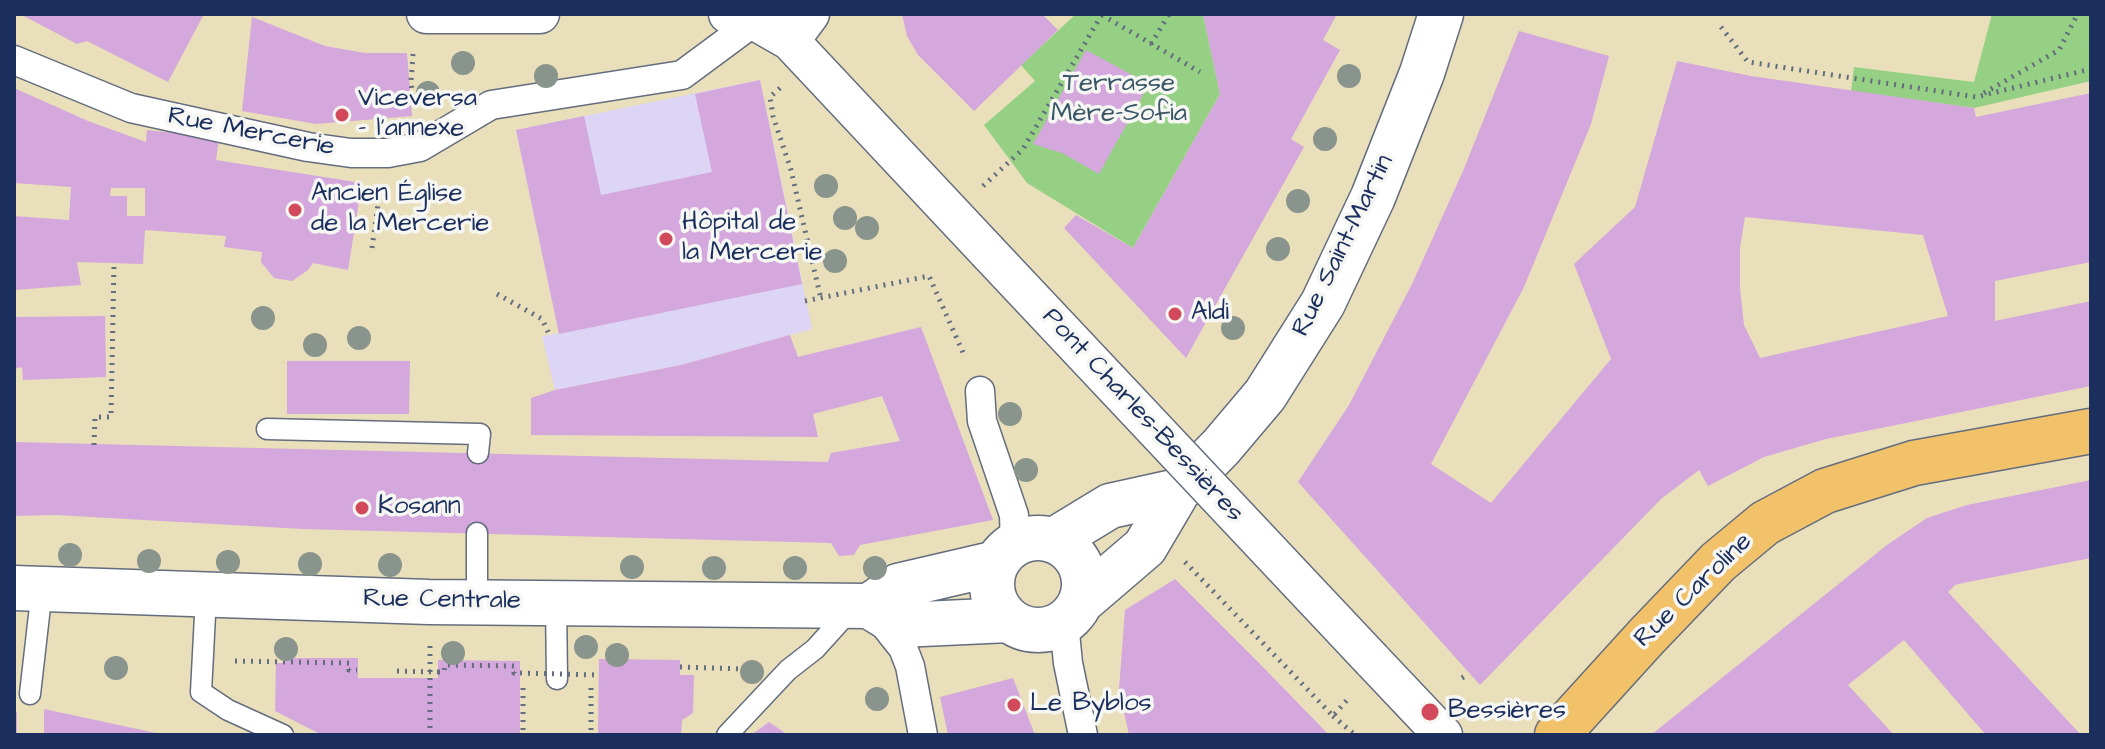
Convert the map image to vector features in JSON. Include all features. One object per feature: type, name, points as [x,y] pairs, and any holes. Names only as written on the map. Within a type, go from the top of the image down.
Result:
[{"type":"main road","name":"Rue Caroline","points":[[1557,735],[1718,562],[1765,523],[1825,491],[1914,463],[2091,431]]},
{"type":"street","points":[[449,14],[540,14]]},
{"type":"street","name":"Rue Saint-Martin","points":[[1073,612],[1145,547],[1178,491],[1265,395],[1323,303],[1373,197],[1422,73],[1441,14]]},
{"type":"street","name":"Pont Charles-Bessières","points":[[741,18],[800,28],[842,96],[1443,735]]},
{"type":"street","name":"Rue Mercerie","points":[[14,60],[131,108],[308,147],[351,153],[388,153],[420,147],[491,105],[682,75],[741,18]]},
{"type":"street","points":[[980,391],[982,421],[1014,515],[1022,549]]},
{"type":"street","points":[[923,735],[910,666],[903,648],[862,606],[898,586],[1022,549],[1110,506],[1178,491]]},
{"type":"street","points":[[1073,612],[1051,629],[1036,631],[1022,628],[998,609],[992,578],[1022,549],[1067,547],[1077,558],[1085,586],[1073,612],[1068,663],[1083,735]]},
{"type":"street","name":"Rue Centrale","points":[[28,589],[206,596],[862,606],[900,625],[1009,620]]},
{"type":"lane","points":[[267,429],[480,434],[478,453]]},
{"type":"lane","points":[[477,533],[477,601]]},
{"type":"lane","points":[[28,589],[30,694]]},
{"type":"lane","points":[[206,596],[201,692],[228,710],[283,735]]},
{"type":"lane","points":[[556,602],[557,679]]},
{"type":"lane","points":[[727,735],[788,670],[862,606]]},
{"type":"path","points":[[1151,44],[1169,14]]},
{"type":"path","points":[[1976,97],[2059,50],[2076,17],[2074,14]]},
{"type":"path","points":[[982,187],[1023,149],[1102,15],[1200,72]]},
{"type":"path","points":[[1721,27],[1748,62],[1976,97],[2091,69]]},
{"type":"path","points":[[411,59],[411,82]]},
{"type":"path","points":[[784,85],[770,97],[773,116],[791,170],[821,299]]},
{"type":"path","points":[[372,248],[388,153]]},
{"type":"path","points":[[94,445],[95,417],[111,417],[114,263]]},
{"type":"path","points":[[805,301],[929,276],[957,340]]},
{"type":"path","points":[[497,294],[542,319],[549,334]]},
{"type":"path","points":[[1179,556],[1355,735]]},
{"type":"path","points":[[430,645],[430,735]]},
{"type":"path","points":[[202,660],[349,663],[349,670],[357,670]]},
{"type":"path","points":[[397,671],[444,672],[445,665],[514,666],[514,673],[598,675]]},
{"type":"path","points":[[680,667],[788,670]]},
{"type":"path","points":[[1333,716],[1347,700]]},
{"type":"shaded area","name":"Hôpital de la Mercerie","points":[[760,80],[812,329],[681,365],[555,390],[542,336],[559,333],[516,130]]},
{"type":"green space","name":"Terrasse Mère-Sofia","points":[[1076,14],[1203,14],[1220,94],[1133,248],[1027,183],[984,125],[1035,81],[1021,65]]},
{"type":"green space","points":[[1992,14],[2091,14],[2091,81],[1974,108],[1851,91],[1854,67],[1974,82]]},
{"type":"building","points":[[20,14],[204,14],[168,82],[87,41],[77,44]]},
{"type":"building","points":[[902,14],[1042,14],[1058,30],[974,111],[918,55],[907,36]]},
{"type":"building","points":[[1203,14],[1337,14],[1323,40],[1340,50],[1291,139],[1304,147],[1186,358],[1064,228],[1076,215],[1133,248],[1220,94]]},
{"type":"building","points":[[252,17],[325,46],[365,53],[407,53],[412,116],[316,124],[242,111]]},
{"type":"building","points":[[1519,31],[1609,56],[1591,124],[1524,287],[1431,464],[1491,503],[1611,359],[1574,264],[1635,207],[1677,61],[1751,76],[1974,108],[1976,117],[2091,93],[2091,262],[1995,281],[1995,321],[2091,301],[2091,386],[1826,439],[1764,457],[1708,486],[1699,470],[1661,499],[1480,685],[1298,482],[1349,405],[1412,284],[1463,171]],"holes":[[[1745,217],[1923,235],[1948,316],[1760,358],[1744,325],[1740,288],[1740,247]]]},
{"type":"building","points":[[1086,50],[1149,84],[1099,174],[1062,153],[1033,144]]},
{"type":"building","name":"Hôpital de la Mercerie","points":[[760,80],[802,284],[559,334],[516,130],[584,116],[601,195],[712,172],[695,94]]},
{"type":"building","points":[[14,88],[88,121],[146,142],[147,130],[219,138],[216,160],[362,183],[348,270],[313,263],[292,281],[274,278],[261,262],[262,252],[224,247],[226,236],[145,230],[143,264],[77,262],[81,285],[14,290],[14,216],[69,220],[71,187],[14,183]],"holes":[[[111,188],[145,188],[145,216],[127,216],[127,196],[110,196]]]},
{"type":"building","points":[[105,316],[106,377],[23,380],[22,367],[14,369],[14,317]]},
{"type":"building","points":[[921,327],[993,520],[860,545],[854,555],[839,556],[831,543],[303,529],[56,515],[14,516],[14,442],[828,462],[831,453],[900,441],[882,396],[813,414],[818,437],[531,435],[531,398],[555,390],[681,365],[790,335],[798,357]]},
{"type":"building","points":[[287,361],[410,361],[409,414],[287,414]]},
{"type":"building","points":[[2091,480],[2091,558],[1955,585],[1948,592],[2081,735],[1986,735],[1904,640],[1848,685],[1894,735],[1651,735],[1887,545],[1927,518],[1967,505]]},
{"type":"building","points":[[1175,579],[1329,735],[1129,735],[1119,689],[1125,610]]},
{"type":"building","points":[[284,658],[358,658],[358,678],[438,678],[438,660],[520,661],[520,735],[322,735],[275,711],[276,663],[284,663]]},
{"type":"building","points":[[599,659],[680,660],[680,675],[694,675],[693,713],[682,720],[681,735],[598,735]]},
{"type":"building","points":[[1013,678],[1035,735],[948,735],[940,697]]},
{"type":"building","points":[[44,709],[156,733],[44,735]]},
{"type":"building","points":[[14,712],[17,712],[17,735],[14,735]]},
{"type":"building","points":[[769,722],[788,735],[751,735]]},
{"type":"railway","points":[[993,243],[1378,650]]},
{"type":"railway","points":[[978,257],[1364,663]]},
{"type":"place","name":"Viceversa - l'annexe","points":[[342,115]]},
{"type":"place","name":"Ancien Église de la Mercerie","points":[[295,210]]},
{"type":"place","name":"Hôpital de la Mercerie","points":[[666,239]]},
{"type":"place","name":"Aldi","points":[[1175,314]]},
{"type":"place","name":"Kosann","points":[[362,508]]},
{"type":"place","name":"Le Byblos","points":[[1014,705]]},
{"type":"place","name":"Bessières","points":[[1430,712]]}]
